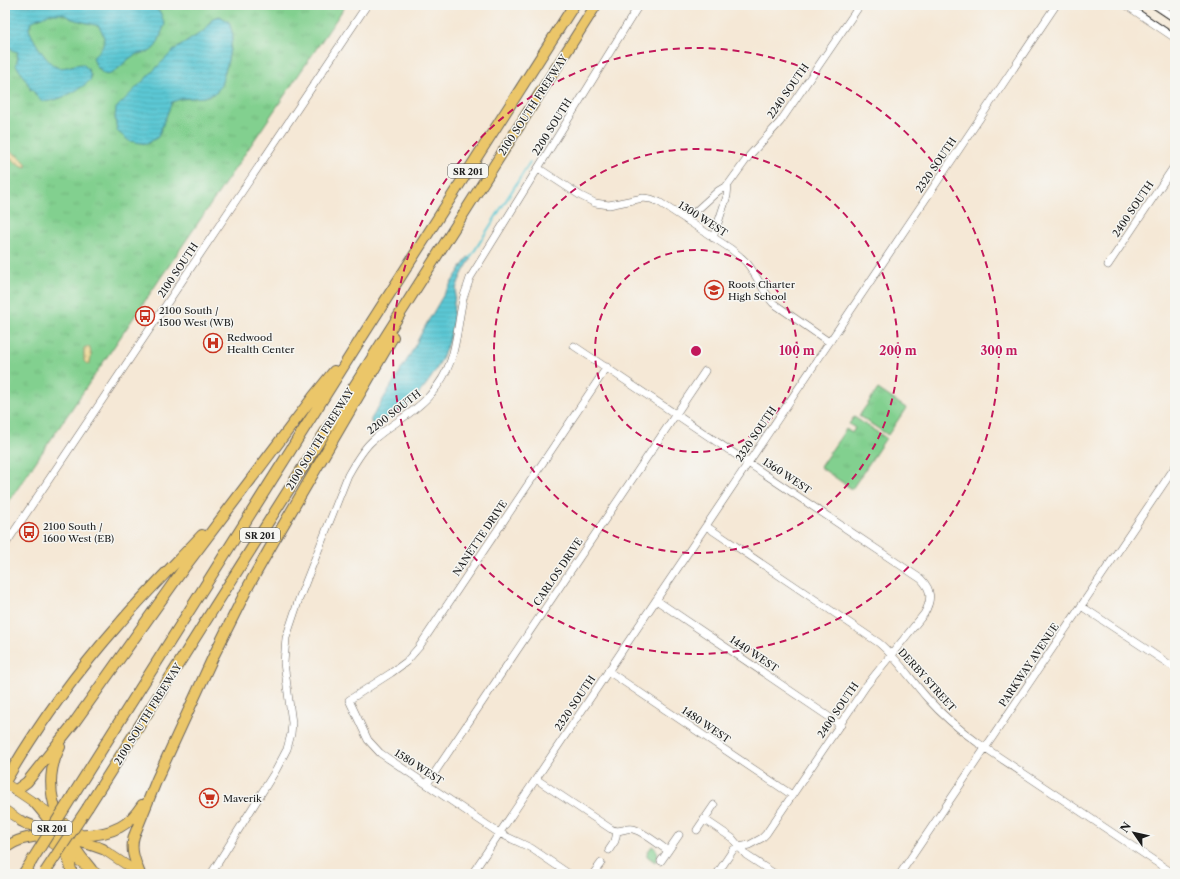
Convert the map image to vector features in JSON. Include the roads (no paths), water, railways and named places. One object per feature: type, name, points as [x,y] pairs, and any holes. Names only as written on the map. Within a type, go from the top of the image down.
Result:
[{"type":"highway","name":"2100 SOUTH FREEWAY","points":[[23,874],[362,337],[574,5]]},
{"type":"highway","name":"2100 SOUTH FREEWAY","points":[[45,873],[596,5]]},
{"type":"highway","points":[[140,874],[133,856],[132,845],[134,836],[157,779],[217,649],[249,585],[379,360],[415,301],[432,262]]},
{"type":"highway","points":[[16,790],[27,782],[74,723],[184,568],[313,397],[362,337]]},
{"type":"highway","points":[[5,783],[46,718],[118,624],[238,497]]},
{"type":"highway","points":[[72,874],[51,790],[51,776],[53,763],[58,750],[74,723]]},
{"type":"highway","points":[[5,848],[11,844],[42,836],[63,836],[104,832],[120,827],[138,812],[157,779]]},
{"type":"highway","points":[[35,803],[94,871]]},
{"type":"highway","points":[[21,822],[103,849]]},
{"type":"main road","points":[[5,783],[140,874]]},
{"type":"main road","points":[[5,810],[94,871]]},
{"type":"street","name":"2100 SOUTH","points":[[5,545],[367,5]]},
{"type":"street","name":"2200 SOUTH","points":[[211,874],[276,770],[287,749],[292,723],[284,663],[286,638],[299,599],[348,476],[358,458],[372,441],[406,417],[430,396],[441,381],[449,367],[455,349],[463,298],[470,278],[639,5]]},
{"type":"street","name":"2240 SOUTH","points":[[686,220],[718,191],[728,185],[749,156],[780,122],[860,5]]},
{"type":"street","name":"2320 SOUTH","points":[[472,874],[1056,5]]},
{"type":"street","points":[[1126,5],[1175,38]]},
{"type":"street","points":[[1156,5],[1175,18]]},
{"type":"street","name":"2400 SOUTH","points":[[1108,265],[1175,165]]},
{"type":"street","name":"1300 WEST","points":[[538,168],[595,203],[609,205],[643,198],[659,202],[731,249],[747,264],[767,297],[773,303],[830,342]]},
{"type":"street","name":"2240 SOUTH","points":[[713,238],[727,196],[728,185]]},
{"type":"street","name":"1360 WEST","points":[[574,346],[921,579],[927,585]]},
{"type":"street","name":"NANETTE DRIVE","points":[[349,700],[406,662],[419,647],[607,367]]},
{"type":"street","name":"CARLOS DRIVE","points":[[427,784],[705,372]]},
{"type":"street","name":"PARKWAY AVENUE","points":[[900,874],[1175,467]]},
{"type":"street","name":"DERBY STREET","points":[[706,526],[872,638],[891,655],[939,711],[963,732],[1174,874]]},
{"type":"street","name":"2400 SOUTH","points":[[740,847],[749,846],[766,834],[866,686],[924,614],[930,601],[927,585]]},
{"type":"street","name":"1440 WEST","points":[[656,600],[841,724]]},
{"type":"street","points":[[1081,606],[1175,668]]},
{"type":"street","name":"1480 WEST","points":[[608,671],[792,795]]},
{"type":"street","name":"1580 WEST","points":[[349,700],[368,740],[380,753],[499,833],[531,848],[558,871],[569,874]]},
{"type":"street","points":[[536,779],[608,828],[617,832],[630,828],[633,829],[668,851]]},
{"type":"street","points":[[697,830],[714,805]]},
{"type":"street","points":[[704,820],[732,838],[746,855],[775,874]]},
{"type":"street","points":[[609,850],[615,841],[617,832]]},
{"type":"street","points":[[661,861],[679,835]]},
{"type":"street","points":[[717,874],[733,850],[740,847]]},
{"type":"street","points":[[593,874],[601,863]]},
{"type":"water","points":[[5,5],[139,5],[151,9],[154,8],[160,12],[165,25],[155,48],[148,52],[135,55],[111,74],[107,75],[97,68],[93,58],[104,43],[104,37],[99,26],[72,19],[63,14],[50,14],[31,22],[29,29],[37,45],[51,63],[60,68],[82,64],[88,70],[91,79],[82,87],[61,98],[43,101],[38,98],[32,89],[30,90],[30,87],[16,65],[18,52],[14,51],[5,44]]},
{"type":"water","points":[[220,16],[229,22],[233,35],[227,65],[221,85],[216,93],[204,97],[181,99],[172,102],[158,137],[147,144],[129,141],[117,131],[115,118],[116,108],[174,50],[205,30],[213,18]]},
{"type":"water","points":[[468,257],[471,259],[457,285],[454,299],[453,324],[449,339],[436,370],[423,388],[405,407],[378,424],[371,423],[371,419],[410,355],[444,294]]},
{"type":"waterway","points":[[470,258],[530,162]]},
{"type":"tram line","points":[[1132,5],[1175,34]]},
{"type":"tram line","points":[[1148,5],[1175,23]]},
{"type":"place","name":"Roots Charter High School","points":[[714,290]]},
{"type":"place","name":"2100 South / 1500 West (WB)","points":[[145,316]]},
{"type":"place","name":"Redwood Health Center","points":[[213,343]]},
{"type":"place","name":"2100 South / 1600 West (EB)","points":[[29,532]]},
{"type":"place","name":"Maverik","points":[[209,798]]}]
